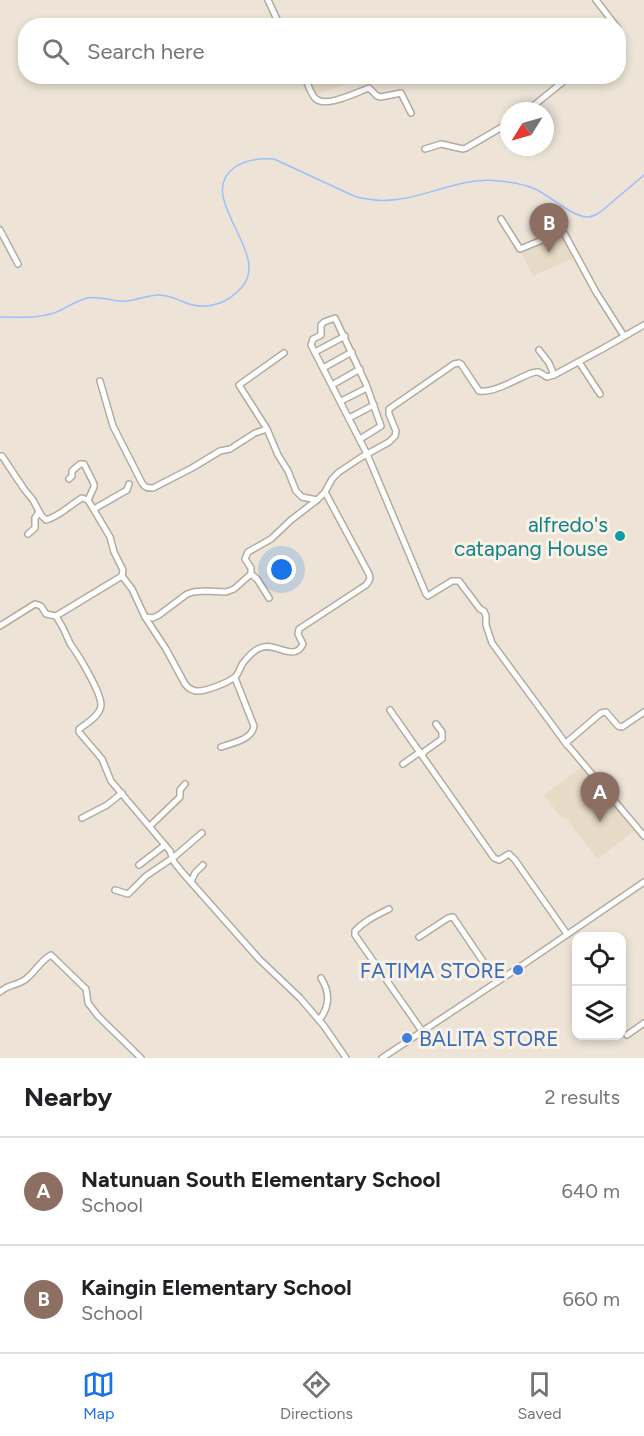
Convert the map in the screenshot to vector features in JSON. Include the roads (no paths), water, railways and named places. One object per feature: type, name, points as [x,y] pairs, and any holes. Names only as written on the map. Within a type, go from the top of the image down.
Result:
[{"type":"street","points":[[268,0],[276,18]]},
{"type":"street","points":[[596,0],[610,18]]},
{"type":"street","points":[[308,84],[314,97],[322,102],[331,102],[369,88],[379,97],[401,93],[411,113]]},
{"type":"street","points":[[538,102],[560,84]]},
{"type":"street","points":[[425,149],[441,144],[463,149],[500,128]]},
{"type":"street","points":[[501,219],[519,249],[564,233],[596,292],[624,336]]},
{"type":"street","points":[[0,230],[18,264]]},
{"type":"street","points":[[360,439],[381,426],[360,369],[335,318],[324,322],[321,335],[313,339],[311,345],[367,454],[426,594],[428,596],[452,581],[459,581],[484,611],[492,643],[567,745],[644,836]]},
{"type":"street","points":[[269,598],[251,574],[245,559],[248,552],[271,538],[317,500],[325,492],[335,475],[395,436],[396,431],[389,408],[456,363],[461,364],[479,391],[482,392],[497,389],[534,372],[547,377],[554,375],[642,326],[644,333]]},
{"type":"street","points":[[315,352],[345,336]]},
{"type":"street","points":[[539,350],[549,363],[554,375]]},
{"type":"street","points":[[323,368],[352,352]]},
{"type":"street","points":[[284,353],[239,385],[267,429],[296,491],[302,497],[317,500]]},
{"type":"street","points":[[579,362],[600,394]]},
{"type":"street","points":[[332,385],[360,369]]},
{"type":"street","points":[[100,381],[113,426],[142,483],[148,488],[153,488],[220,451],[267,429]]},
{"type":"street","points":[[340,401],[367,388]]},
{"type":"street","points":[[349,418],[374,405]]},
{"type":"street","points":[[1,454],[46,520],[82,498],[88,500],[110,537],[123,570],[122,576],[132,589],[185,684],[195,691],[208,689],[235,678],[248,657],[260,648],[272,647],[290,653],[298,652],[303,644],[298,634],[299,628],[369,582],[369,574],[325,492]]},
{"type":"street","points":[[69,479],[72,471],[80,464],[84,464],[94,484],[88,500]]},
{"type":"street","points":[[94,509],[127,490],[129,484]]},
{"type":"street","points":[[28,534],[34,528],[35,518],[39,512]]},
{"type":"street","points":[[146,617],[153,618],[159,615],[193,592],[231,591],[251,574]]},
{"type":"street","points":[[0,626],[34,604],[41,606],[46,614],[56,616],[122,576]]},
{"type":"street","points":[[56,616],[97,689],[100,710],[80,728],[79,732],[102,759],[111,781],[165,845],[178,867],[259,959],[319,1020],[346,1058]]},
{"type":"street","points":[[221,747],[250,736],[254,731],[235,678]]},
{"type":"street","points":[[390,710],[494,858],[499,860],[509,855],[515,860],[567,934]]},
{"type":"street","points":[[567,745],[569,739],[601,713],[606,712],[622,728],[644,712]]},
{"type":"street","points":[[403,764],[442,739],[442,732],[436,724]]},
{"type":"street","points":[[150,826],[180,797],[180,790],[185,784]]},
{"type":"street","points":[[82,818],[107,805],[122,793]]},
{"type":"street","points":[[115,890],[128,894],[146,876],[174,857],[202,833]]},
{"type":"street","points":[[139,865],[165,845]]},
{"type":"street","points":[[191,882],[195,873],[203,865]]},
{"type":"street","points":[[382,1058],[644,882]]},
{"type":"street","points":[[389,909],[356,929],[356,935],[422,1031]]},
{"type":"street","points":[[419,937],[453,917],[497,982]]},
{"type":"street","points":[[0,992],[6,986],[14,986],[26,979],[51,955],[86,989],[88,1003],[98,1016],[141,1058]]},
{"type":"street","points":[[319,1020],[326,1010],[328,1000],[327,990],[321,978]]},
{"type":"street","points":[[627,1035],[644,1023]]},
{"type":"waterway","points":[[0,317],[47,315],[92,297],[122,301],[163,295],[196,306],[218,304],[231,297],[242,287],[249,273],[248,258],[227,209],[223,193],[224,179],[235,167],[249,161],[274,159],[354,196],[374,200],[411,197],[462,183],[480,181],[513,183],[535,189],[568,210],[587,217],[600,212],[644,175]]},
{"type":"place","name":"Kaingin Elementary School","points":[[549,253]]},
{"type":"place","name":"alfredo's catapang House","points":[[620,536]]},
{"type":"place","name":"Natunuan South Elementary School","points":[[600,822]]},
{"type":"place","name":"FATIMA STORE","points":[[518,970]]},
{"type":"place","name":"BALITA STORE","points":[[407,1038]]}]
